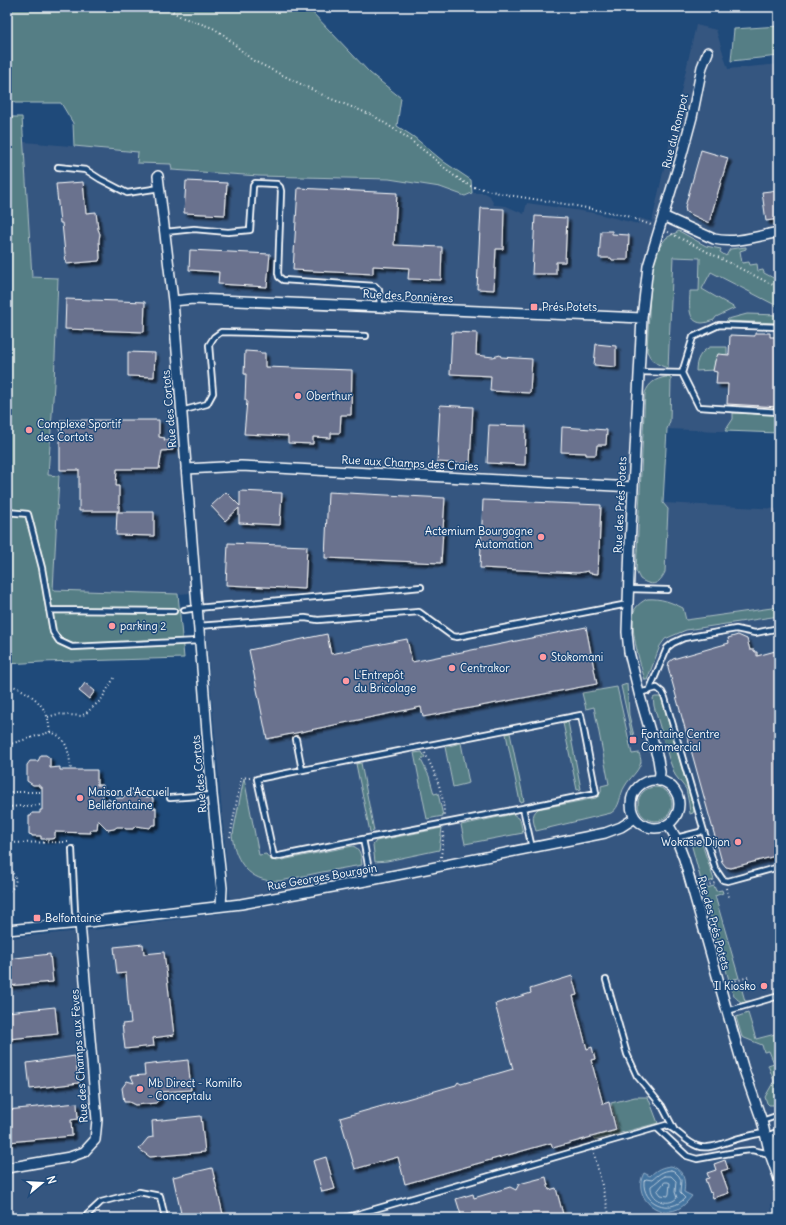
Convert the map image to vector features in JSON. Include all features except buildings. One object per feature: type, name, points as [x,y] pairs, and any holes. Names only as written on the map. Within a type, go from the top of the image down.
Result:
[{"type":"street","name":"Rue du Rompot","points":[[660,228],[692,117],[702,67],[708,52]]},
{"type":"street","name":"Rue des Cortots","points":[[158,176],[173,301],[212,795],[222,888],[221,906]]},
{"type":"street","points":[[663,216],[714,239],[720,240],[734,240],[779,232]]},
{"type":"street","name":"Rue des Prés Potets","points":[[659,781],[660,772],[658,759],[639,693],[629,652],[627,632],[642,318],[648,266],[660,228]]},
{"type":"street","name":"Rue des Ponnières","points":[[173,301],[193,299],[642,318]]},
{"type":"street","name":"Rue aux Champs des Craies","points":[[186,468],[241,466],[633,487]]},
{"type":"street","points":[[651,781],[659,781],[669,785],[674,791],[678,798],[679,805],[673,820],[668,824],[658,828],[648,827],[640,823],[635,818],[631,805],[632,799],[640,785],[651,781]]},
{"type":"street","name":"Rue Georges Bourgoin","points":[[7,930],[221,906],[372,880],[605,833],[621,827],[635,818]]},
{"type":"street","name":"Rue des Prés Potets","points":[[668,824],[676,838],[684,859],[743,1067],[774,1155],[779,1179]]},
{"type":"street","name":"Rue des Champs aux Fèves","points":[[7,1168],[70,1157],[84,1152],[95,1140],[98,1120],[80,923]]},
{"type":"lane","points":[[58,167],[86,170],[100,180],[127,193],[160,188]]},
{"type":"lane","points":[[165,232],[194,229],[228,232],[250,230],[253,186],[255,183],[277,184],[281,191],[279,277],[283,280],[375,286],[379,290],[380,307]]},
{"type":"lane","points":[[779,327],[719,325],[714,327],[694,337],[682,373],[699,407],[779,412]]},
{"type":"lane","points":[[181,410],[207,404],[213,393],[209,345],[214,337],[221,332],[366,336]]},
{"type":"lane","points":[[639,372],[682,373]]},
{"type":"lane","points":[[7,512],[28,514],[42,568],[53,632],[59,641],[72,647],[200,641]]},
{"type":"lane","points":[[184,610],[421,587]]},
{"type":"lane","points":[[628,589],[668,590]]},
{"type":"lane","points":[[198,626],[304,618],[318,620],[419,612],[452,636],[457,637],[628,604]]},
{"type":"lane","points":[[49,610],[174,611]]},
{"type":"lane","points":[[649,690],[667,648],[673,643],[684,638],[736,630],[755,633],[779,628]]},
{"type":"lane","points":[[639,693],[657,688],[665,698],[715,868],[723,880],[728,881],[779,867]]},
{"type":"lane","points":[[581,715],[596,792],[523,808],[274,857],[257,779],[302,770],[581,715]]},
{"type":"lane","points":[[296,739],[302,770]]},
{"type":"lane","points":[[170,798],[212,795]]},
{"type":"lane","points":[[523,808],[532,848]]},
{"type":"lane","points":[[676,838],[700,832],[703,828]]},
{"type":"lane","points":[[363,839],[372,880]]},
{"type":"lane","points":[[72,848],[75,912],[80,923]]},
{"type":"lane","points":[[606,980],[627,1054],[637,1076],[662,1106],[674,1129],[682,1137],[698,1147],[706,1147],[719,1145],[740,1138],[779,1131]]},
{"type":"lane","points":[[727,1012],[779,996]]},
{"type":"lane","points":[[762,1121],[779,1115]]},
{"type":"lane","points":[[344,1218],[666,1125],[674,1129]]},
{"type":"lane","points":[[657,1128],[687,1156],[697,1159],[752,1150],[774,1155]]},
{"type":"lane","points":[[86,1218],[87,1215],[101,1202],[139,1192],[160,1196],[165,1218]]},
{"type":"path","points":[[166,7],[181,17],[213,28],[224,35],[252,60],[329,98],[372,115],[405,136],[453,175],[470,186],[508,195],[624,215],[660,228],[779,288]]},
{"type":"path","points":[[48,717],[58,714],[80,716],[85,714],[101,700],[114,678]]},
{"type":"path","points":[[7,684],[30,694],[43,708],[48,717],[50,732]]},
{"type":"path","points":[[7,745],[50,732],[62,738],[69,755],[71,770]]},
{"type":"path","points":[[422,747],[435,772],[444,808],[441,858],[442,866]]},
{"type":"path","points":[[230,837],[241,778],[254,776],[257,779]]},
{"type":"path","points":[[7,792],[42,792]]},
{"type":"path","points":[[7,807],[42,806]]},
{"type":"path","points":[[7,843],[72,842],[72,848]]},
{"type":"path","points":[[7,863],[16,879],[14,887],[7,892]]},
{"type":"path","points":[[727,983],[749,976]]},
{"type":"path","points":[[592,1146],[610,1218]]},
{"type":"shaded area","points":[[696,25],[716,30],[728,69],[779,64],[779,433],[667,429],[663,503],[779,509],[779,1201],[771,1204],[771,1218],[7,1218],[7,938],[102,929],[231,912],[202,592],[178,594],[53,590],[59,477],[48,475],[54,384],[58,278],[31,276],[24,142],[138,152],[137,163],[171,164],[172,170],[259,176],[389,179],[440,187],[465,196],[472,193],[485,193],[490,196],[494,205],[506,206],[524,214],[527,203],[594,213],[638,224],[639,218],[652,222]]},
{"type":"green space","points":[[7,7],[295,7],[311,11],[370,73],[401,98],[397,126],[414,137],[444,162],[471,180],[472,193],[465,196],[440,187],[389,179],[259,176],[172,170],[171,164],[137,163],[138,152],[74,146],[73,123],[61,103],[15,103],[7,98]]},
{"type":"green space","points":[[779,26],[779,56],[731,61],[734,29]]},
{"type":"green space","name":"Complexe Sportif des Cortots","points":[[7,117],[22,117],[32,277],[58,278],[54,384],[48,475],[59,476],[53,590],[178,594],[184,658],[7,664]]},
{"type":"green space","points":[[679,231],[706,246],[721,249],[720,252],[726,256],[730,249],[746,247],[746,249],[740,251],[742,263],[749,262],[750,265],[757,264],[758,271],[763,270],[764,273],[779,281],[779,307],[711,272],[702,289],[735,308],[716,317],[714,320],[704,323],[697,322],[693,319],[690,311],[690,291],[699,291],[700,258],[673,257],[668,368],[655,362],[647,351],[651,274],[658,249],[666,238]]},
{"type":"green space","points":[[747,314],[779,315],[779,323],[726,321],[728,319]]},
{"type":"green space","points":[[710,347],[727,347],[727,355],[718,355],[715,361],[714,370],[696,371],[699,357]]},
{"type":"green space","points":[[666,377],[671,379],[670,421],[667,429],[663,503],[668,509],[665,572],[658,582],[652,584],[644,582],[640,579],[636,571],[645,393],[653,382]]},
{"type":"green space","points":[[733,413],[779,415],[779,433],[725,431],[733,419]]},
{"type":"green space","points":[[647,599],[666,601],[683,608],[686,620],[779,607],[779,616],[686,630],[665,639],[660,646],[647,680],[645,680],[636,644],[633,615],[639,604]]},
{"type":"green space","points":[[627,684],[629,715],[634,736],[632,736],[621,686]]},
{"type":"green space","points":[[617,687],[632,754],[639,753],[641,762],[638,769],[623,789],[617,808],[611,813],[536,831],[533,816],[538,809],[596,798],[599,796],[601,786],[609,784],[594,707],[586,709],[582,693]]},
{"type":"green space","points":[[660,697],[662,700],[694,810],[693,813],[690,814],[686,789],[675,775],[669,759],[654,706],[653,698]]},
{"type":"green space","points":[[568,722],[581,789],[577,790],[563,723]]},
{"type":"green space","points":[[510,733],[524,801],[520,802],[506,734]]},
{"type":"green space","points":[[461,743],[469,783],[453,787],[445,747]]},
{"type":"green space","points":[[422,752],[425,757],[421,760],[429,776],[434,794],[438,793],[443,816],[427,819],[414,753]]},
{"type":"green space","points":[[361,763],[374,831],[370,832],[356,764]]},
{"type":"green space","points":[[244,778],[259,855],[266,854],[271,860],[277,861],[353,846],[359,851],[362,865],[276,881],[263,879],[248,871],[235,851],[232,834]]},
{"type":"green space","points":[[652,787],[658,787],[662,788],[669,794],[672,804],[671,811],[665,818],[658,821],[652,821],[648,820],[641,814],[638,807],[638,801],[639,797],[645,790]]},
{"type":"green space","points":[[513,814],[520,819],[523,833],[465,844],[461,825]]},
{"type":"green space","points":[[442,828],[439,850],[387,861],[375,862],[373,845],[376,841]]},
{"type":"green space","points":[[695,842],[702,844],[714,880],[702,884],[691,843]]},
{"type":"green space","points":[[714,886],[716,891],[722,890],[723,893],[715,896],[739,978],[729,980],[703,889]]},
{"type":"green space","points":[[740,983],[745,1001],[752,1001],[744,1003],[738,1000],[732,992],[730,986]]},
{"type":"green space","points":[[748,1013],[756,1039],[779,1033],[779,1059],[776,1089],[779,1090],[779,1105],[769,1105],[765,1097],[774,1081],[768,1065],[774,1063],[769,1051],[764,1052],[762,1045],[742,1037],[736,1017]]},
{"type":"green space","points":[[635,1097],[648,1097],[658,1123],[595,1140],[593,1138],[618,1130],[611,1103]]},
{"type":"water","points":[[671,1166],[679,1170],[683,1176],[685,1184],[684,1192],[692,1196],[678,1209],[661,1211],[648,1203],[643,1196],[641,1181],[644,1173],[650,1176],[660,1169]]},
{"type":"place","name":"Prés Potets","points":[[534,307]]},
{"type":"place","name":"Oberthur","points":[[298,396]]},
{"type":"place","name":"Complexe Sportif des Cortots","points":[[29,430]]},
{"type":"place","name":"Actemium Bourgogne Automation","points":[[541,537]]},
{"type":"place","name":"parking 2","points":[[112,626]]},
{"type":"place","name":"Stokomani","points":[[543,657]]},
{"type":"place","name":"Centrakor","points":[[452,668]]},
{"type":"place","name":"L'Entrepôt du Bricolage","points":[[346,681]]},
{"type":"place","name":"Fontaine Centre Commercial","points":[[633,740]]},
{"type":"place","name":"Maison d'Accueil Bellefontaine","points":[[80,798]]},
{"type":"place","name":"Wokasie Dijon","points":[[738,842]]},
{"type":"place","name":"Belfontaine","points":[[37,918]]},
{"type":"place","name":"Il Kiosko","points":[[764,986]]},
{"type":"place","name":"Mb Direct - Komilfo - Conceptalu","points":[[140,1089]]}]
